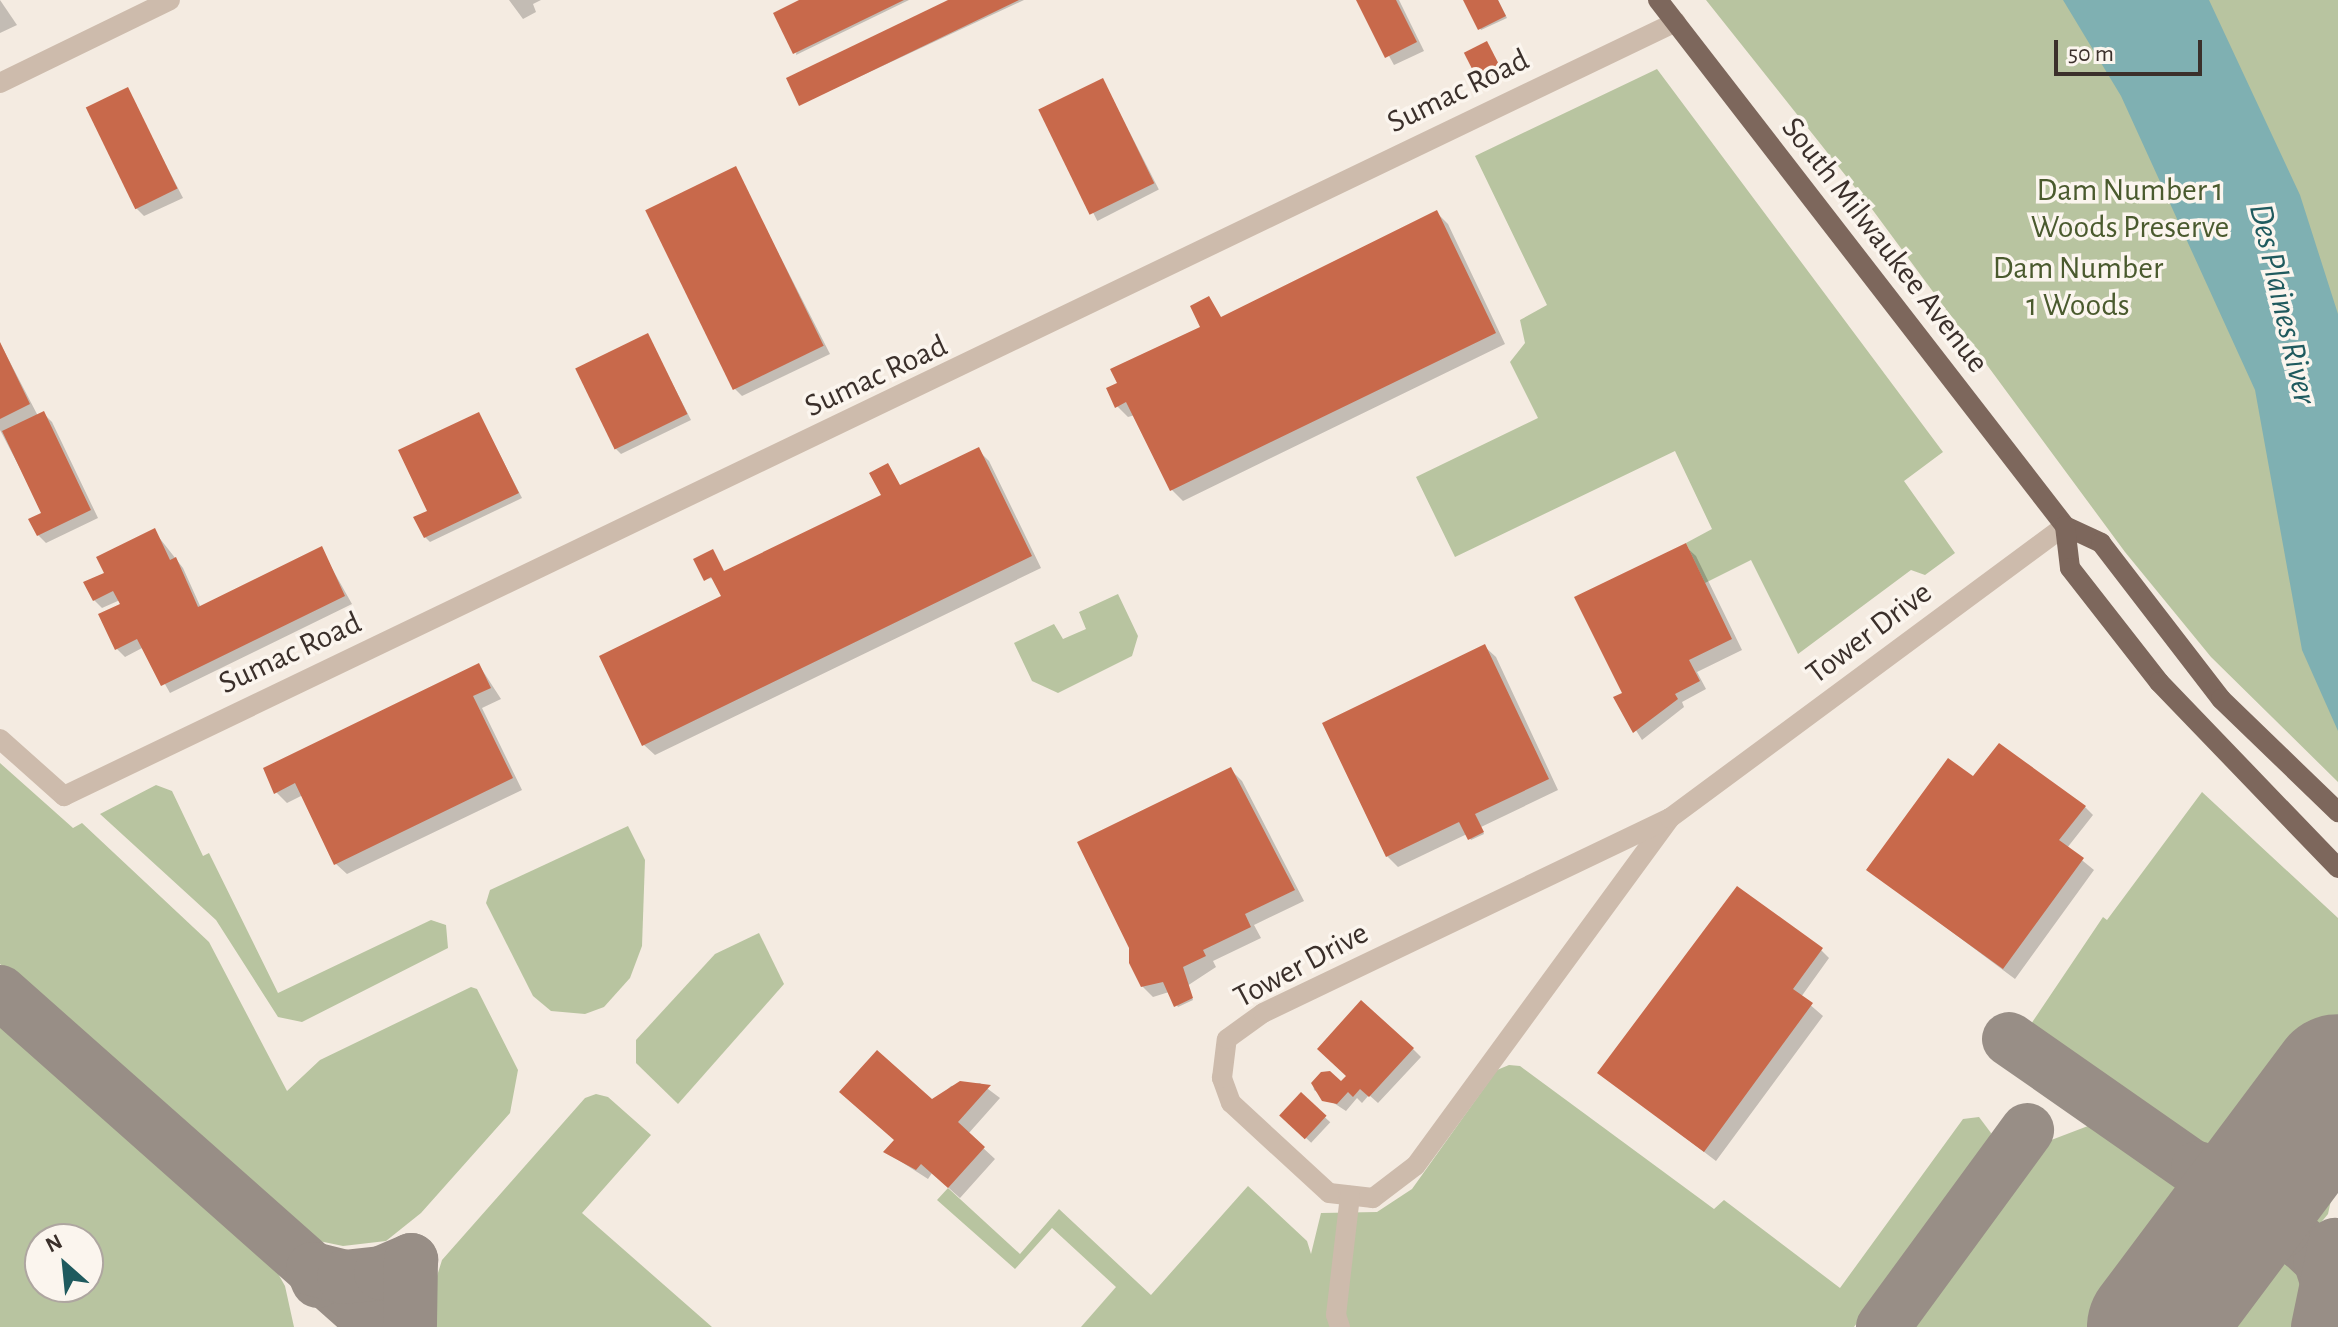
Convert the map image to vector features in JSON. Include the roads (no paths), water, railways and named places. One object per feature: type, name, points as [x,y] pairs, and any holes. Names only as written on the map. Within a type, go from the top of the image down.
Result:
[{"type":"main road","name":"South Milwaukee Avenue","points":[[1658,0],[2065,526],[2101,543],[2221,699],[2338,812]]},
{"type":"main road","points":[[2065,526],[2070,568],[2159,682],[2338,868]]},
{"type":"street","points":[[0,83],[170,0]]},
{"type":"street","name":"Sumac Road","points":[[0,739],[64,796],[98,777],[959,370],[1465,120],[1676,22]]},
{"type":"street","name":"Tower Drive","points":[[1670,818],[1415,1166],[1373,1198],[1329,1193],[1231,1103],[1222,1078],[1227,1039],[1263,1013],[1670,818],[2065,526]]},
{"type":"street","points":[[1340,1327],[1336,1315],[1350,1196]]},
{"type":"water","name":"Des Plaines River","points":[[2063,0],[2209,0],[2300,195],[2338,314],[2338,731],[2302,650],[2255,390],[2121,96]]},
{"type":"park label","name":"Dam Number 1 Woods Preserve","points":[[2130,210]]},
{"type":"park label","name":"Dam Number 1 Woods","points":[[2078,288]]}]
